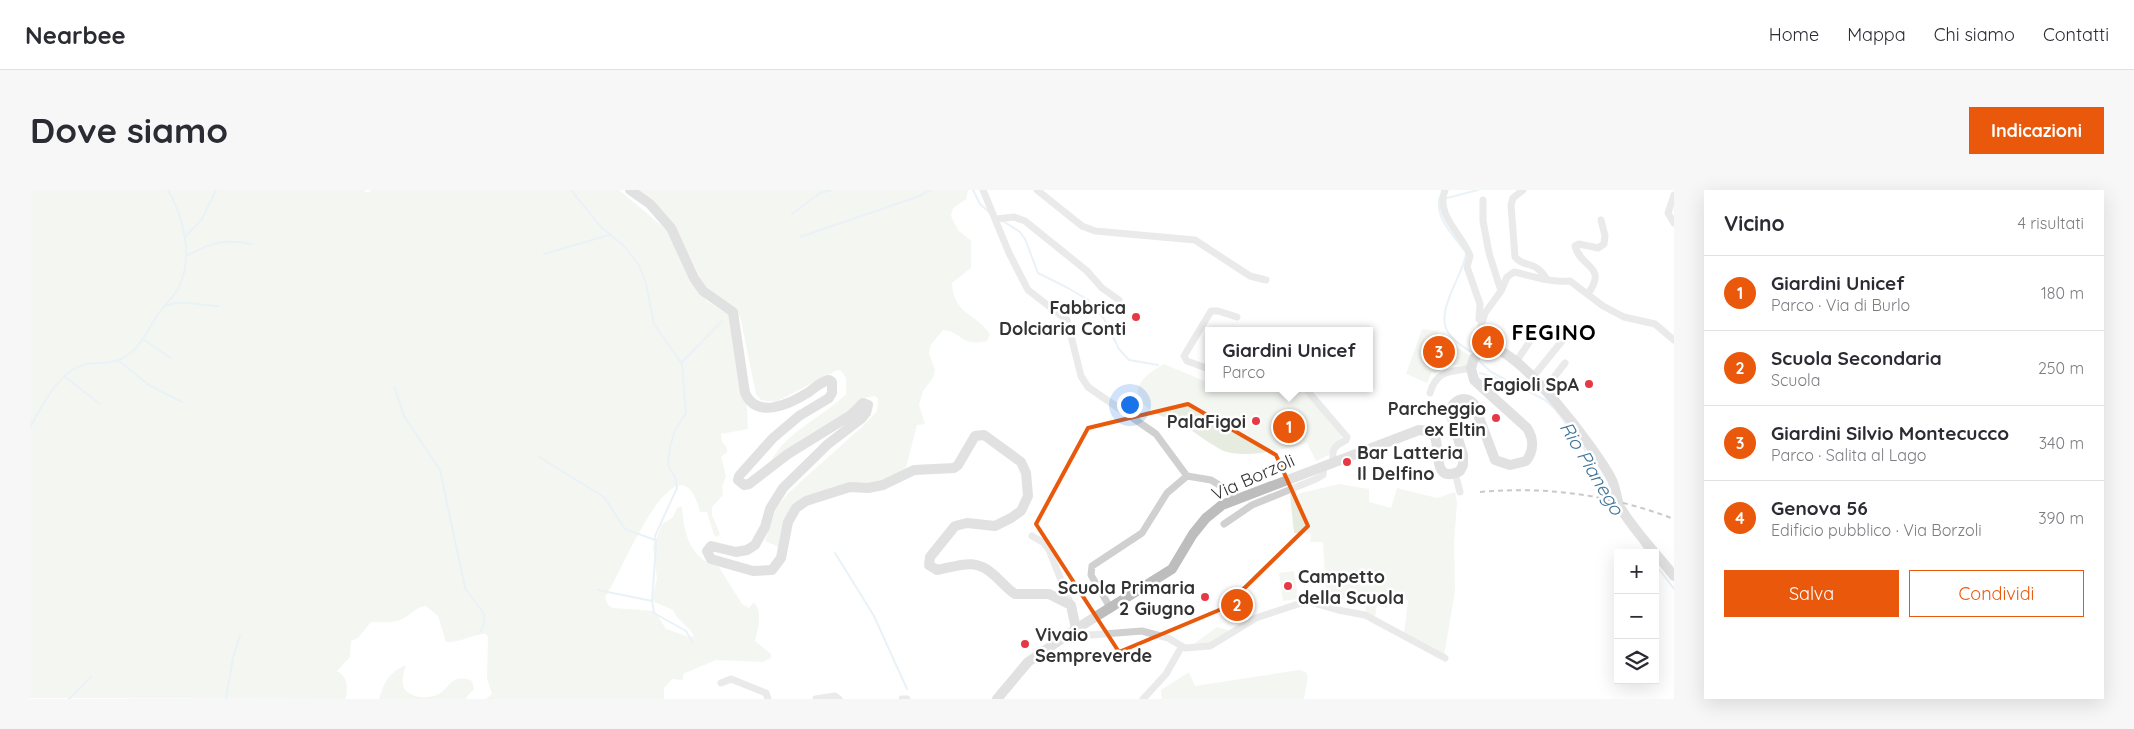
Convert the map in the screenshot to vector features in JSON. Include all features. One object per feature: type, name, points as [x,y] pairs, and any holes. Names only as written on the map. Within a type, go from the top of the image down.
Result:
[{"type":"street","points":[[630,190],[650,204],[671,228],[694,278],[703,291],[734,312],[745,393],[749,401],[756,407],[768,409],[809,392],[824,381],[829,380],[832,382],[832,393],[829,398],[799,416],[773,438],[739,476],[738,480],[740,483],[749,484],[788,454],[851,415],[858,406],[863,403],[868,405],[866,413],[862,418],[828,444],[783,488],[770,509],[765,527],[755,546],[736,552],[711,546],[708,551],[711,559],[754,571],[772,570],[781,558],[788,522],[796,508],[806,501],[850,487],[868,488],[884,485],[914,470],[954,468],[958,465],[975,436],[981,435],[992,440],[1023,465],[1028,485],[1028,496],[1024,507],[1017,515],[998,525],[967,523],[955,526],[930,557],[929,565],[937,570],[962,563],[976,564],[992,573],[1015,594],[1049,594],[1071,605]]},
{"type":"street","points":[[983,190],[1009,252],[1028,290],[1067,320],[1081,376],[1088,387],[1156,434],[1187,476],[1211,480],[1240,498]]},
{"type":"street","points":[[1037,190],[1082,226],[1095,231],[1195,240],[1250,276],[1266,280]]},
{"type":"street","points":[[1445,190],[1442,201],[1444,213],[1469,254],[1468,267],[1480,304],[1480,313],[1473,335],[1479,346]]},
{"type":"street","points":[[1523,190],[1513,198],[1511,206],[1515,257],[1519,261],[1537,266],[1546,278]]},
{"type":"street","points":[[1674,195],[1668,212],[1674,223]]},
{"type":"street","points":[[1483,200],[1483,221],[1489,252],[1501,291]]},
{"type":"street","points":[[996,219],[1014,217],[1025,221],[1087,271],[1102,288],[1119,300]]},
{"type":"street","points":[[1588,294],[1595,282],[1596,275],[1575,246],[1579,244],[1598,248],[1604,244],[1605,236],[1601,220]]},
{"type":"street","points":[[1460,492],[1455,473],[1460,471],[1464,460],[1450,412],[1453,405],[1461,399],[1467,399],[1474,404],[1495,460],[1503,464],[1518,464],[1526,461],[1532,448],[1532,437],[1527,428],[1474,380],[1471,368],[1479,346],[1485,313],[1511,273],[1546,278],[1554,282],[1570,281],[1603,306],[1624,317],[1655,324],[1674,340]]},
{"type":"street","points":[[1205,368],[1187,361],[1184,356],[1212,311],[1237,317]]},
{"type":"street","points":[[1516,362],[1538,329]]},
{"type":"street","points":[[1532,378],[1571,330]]},
{"type":"street","points":[[1479,346],[1496,347],[1516,362],[1545,389],[1593,450],[1611,478],[1620,507],[1674,576]]},
{"type":"street","points":[[1545,389],[1565,363]]},
{"type":"street","points":[[1430,393],[1438,377],[1451,370],[1471,368]]},
{"type":"street","points":[[1224,524],[1252,505],[1323,475],[1335,446],[1346,440],[1346,437],[1308,392]]},
{"type":"street","name":"Via Borzoli","points":[[997,699],[1028,662],[1077,628],[1111,609],[1172,570],[1206,518],[1222,505],[1329,463],[1424,430],[1432,434],[1436,441],[1438,463],[1441,470],[1446,473],[1455,473]]},
{"type":"street","points":[[1111,609],[1091,575],[1092,566],[1142,533],[1167,494],[1187,476]]},
{"type":"street","points":[[1032,536],[1049,550],[1071,605],[1077,628],[1093,636],[1142,631],[1162,636],[1182,646],[1210,646],[1256,618],[1305,601],[1365,615],[1445,658]]},
{"type":"street","points":[[1142,699],[1166,674],[1182,646]]},
{"type":"street","points":[[721,683],[731,679],[760,690],[766,694],[768,699]]},
{"type":"street","points":[[816,699],[835,696],[839,699]]},
{"type":"street","points":[[902,699],[907,699]]},
{"type":"highlighted area","points":[[1188,404],[1276,455],[1308,526],[1224,608],[1119,652],[1036,524],[1088,428]]},
{"type":"shaded area","points":[[30,190],[363,190],[368,193],[371,190],[619,190],[667,230],[696,288],[707,301],[731,316],[747,408],[748,429],[721,434],[722,442],[727,448],[727,452],[721,457],[726,476],[722,487],[723,495],[712,507],[712,515],[720,534],[717,537],[714,535],[707,512],[700,512],[690,490],[678,486],[664,496],[650,515],[635,539],[605,597],[608,605],[613,608],[655,611],[666,629],[689,637],[694,636],[677,618],[673,610],[654,602],[652,598],[657,579],[653,547],[662,524],[672,518],[678,507],[682,507],[687,536],[695,552],[709,563],[719,567],[742,604],[749,608],[754,602],[757,606],[759,621],[755,641],[771,654],[771,658],[763,662],[716,660],[683,674],[683,680],[672,679],[664,688],[664,699],[486,699],[492,694],[487,678],[488,637],[486,634],[481,634],[446,642],[438,616],[426,606],[418,608],[405,618],[397,621],[371,622],[358,638],[351,641],[350,657],[337,671],[344,677],[347,686],[346,699],[30,698]]},
{"type":"shaded area","points":[[635,190],[968,190],[966,199],[953,208],[951,216],[958,230],[971,241],[971,268],[952,283],[953,293],[966,313],[985,327],[990,334],[987,341],[972,342],[943,330],[930,346],[929,354],[935,370],[933,378],[923,391],[919,405],[925,424],[917,425],[906,468],[885,480],[794,505],[779,547],[765,541],[776,509],[787,494],[864,425],[877,411],[878,399],[875,396],[864,398],[851,410],[770,463],[785,442],[846,394],[846,378],[841,371],[837,370],[776,402],[761,400],[756,394],[740,316],[731,305],[712,294],[702,282],[683,242]]},
{"type":"shaded area","points":[[1422,329],[1438,331],[1437,340],[1441,341],[1440,346],[1448,348],[1449,342],[1470,356],[1469,366],[1450,365],[1435,373],[1432,372],[1427,383],[1406,374]]},
{"type":"shaded area","points":[[1164,364],[1205,381],[1205,392],[1304,392],[1343,435],[1331,449],[1329,455],[1316,461],[1307,443],[1257,453],[1236,454],[1227,452],[1216,447],[1179,421],[1157,414],[1141,401],[1138,388],[1147,375]]},
{"type":"shaded area","points":[[1339,484],[1369,489],[1369,502],[1391,508],[1397,488],[1437,498],[1455,492],[1457,503],[1454,543],[1455,591],[1444,656],[1404,634],[1408,600],[1398,599],[1397,604],[1388,602],[1387,608],[1377,605],[1375,617],[1366,613],[1365,601],[1326,596],[1323,542],[1310,542],[1311,534],[1294,533],[1290,494],[1296,490],[1297,494]]},
{"type":"shaded area","name":"Campetto della Scuola","points":[[1294,571],[1298,599],[1283,601],[1279,573]]},
{"type":"shaded area","points":[[1217,627],[1232,631],[1218,642],[1199,647],[1195,643]]},
{"type":"shaded area","points":[[406,665],[403,685],[407,692],[415,696],[435,696],[457,679],[472,681],[474,689],[465,699],[379,699],[388,678],[395,671]]},
{"type":"shaded area","points":[[1299,670],[1306,672],[1308,677],[1304,699],[1162,699],[1161,690],[1189,672],[1195,686]]},
{"type":"waterway","points":[[30,427],[51,392],[67,374],[82,365],[108,363],[121,359],[132,352],[141,342],[160,311],[178,289],[185,265],[185,238],[179,213],[168,190]]},
{"type":"waterway","points":[[185,237],[202,219],[216,190]]},
{"type":"waterway","points":[[571,190],[601,227],[624,246],[639,265],[646,284],[654,324],[682,364],[686,413],[675,430],[670,447],[668,465],[676,479],[677,488],[655,536],[656,547],[652,601],[654,613],[686,631],[693,643]]},
{"type":"waterway","points":[[792,214],[820,193],[831,190]]},
{"type":"waterway","points":[[800,237],[917,197],[931,190]]},
{"type":"waterway","points":[[973,190],[980,204],[989,212]]},
{"type":"waterway","points":[[1447,198],[1478,190]]},
{"type":"waterway","name":"Rio Pianego","points":[[1440,197],[1439,204],[1442,219],[1464,250]]},
{"type":"waterway","points":[[1003,221],[1020,232],[1025,239],[1038,273],[1088,300],[1104,319],[1119,349],[1129,360],[1158,365]]},
{"type":"waterway","points":[[544,254],[609,235]]},
{"type":"waterway","points":[[188,255],[212,244],[226,242],[252,244]]},
{"type":"waterway","name":"Rio Pianego","points":[[1466,254],[1446,306],[1444,317],[1445,326],[1450,335],[1471,352]]},
{"type":"waterway","points":[[163,307],[177,303],[218,306]]},
{"type":"waterway","points":[[681,363],[722,321]]},
{"type":"waterway","points":[[144,340],[171,358]]},
{"type":"waterway","points":[[118,360],[149,385],[182,402]]},
{"type":"waterway","name":"Rio Pianego","points":[[1478,360],[1491,372],[1545,400],[1555,409],[1584,448],[1597,477],[1612,496],[1616,509]]},
{"type":"waterway","name":"Rio Pianego","points":[[1480,373],[1504,381]]},
{"type":"waterway","points":[[64,376],[100,404]]},
{"type":"waterway","points":[[394,387],[404,416],[440,470],[465,588],[484,614],[481,631]]},
{"type":"waterway","points":[[539,457],[604,497],[625,529],[655,540]]},
{"type":"waterway","name":"Rio Pianego","points":[[1641,543],[1645,549]]},
{"type":"waterway","points":[[835,553],[874,616],[907,689]]},
{"type":"waterway","name":"Rio Pianego","points":[[1659,569],[1674,589]]},
{"type":"waterway","points":[[598,590],[652,601]]},
{"type":"waterway","points":[[226,699],[233,658],[240,635]]},
{"type":"waterway","points":[[69,699],[91,677]]},
{"type":"railway","points":[[1480,492],[1530,490],[1578,494],[1627,504],[1674,519]]},
{"type":"place","name":"Fabbrica Dolciaria Conti","points":[[1136,317]]},
{"type":"place","name":"Genova 56","points":[[1488,342]]},
{"type":"place","name":"Giardini Silvio Montecucco","points":[[1439,352]]},
{"type":"place","name":"Fagioli SpA","points":[[1589,384]]},
{"type":"place","name":"Parcheggio ex Eltin","points":[[1496,418]]},
{"type":"place","name":"PalaFigoi","points":[[1256,421]]},
{"type":"place","name":"Giardini Unicef","points":[[1289,427]]},
{"type":"place","name":"Bar Latteria Il Delfino","points":[[1347,462]]},
{"type":"place","name":"Campetto della Scuola","points":[[1288,586]]},
{"type":"place","name":"Scuola Primaria 2 Giugno","points":[[1205,597]]},
{"type":"place","name":"Scuola Secondaria","points":[[1237,605]]},
{"type":"place","name":"Vivaio Sempreverde","points":[[1025,644]]},
{"type":"district","name":"FEGINO","points":[[1554,332]]}]
